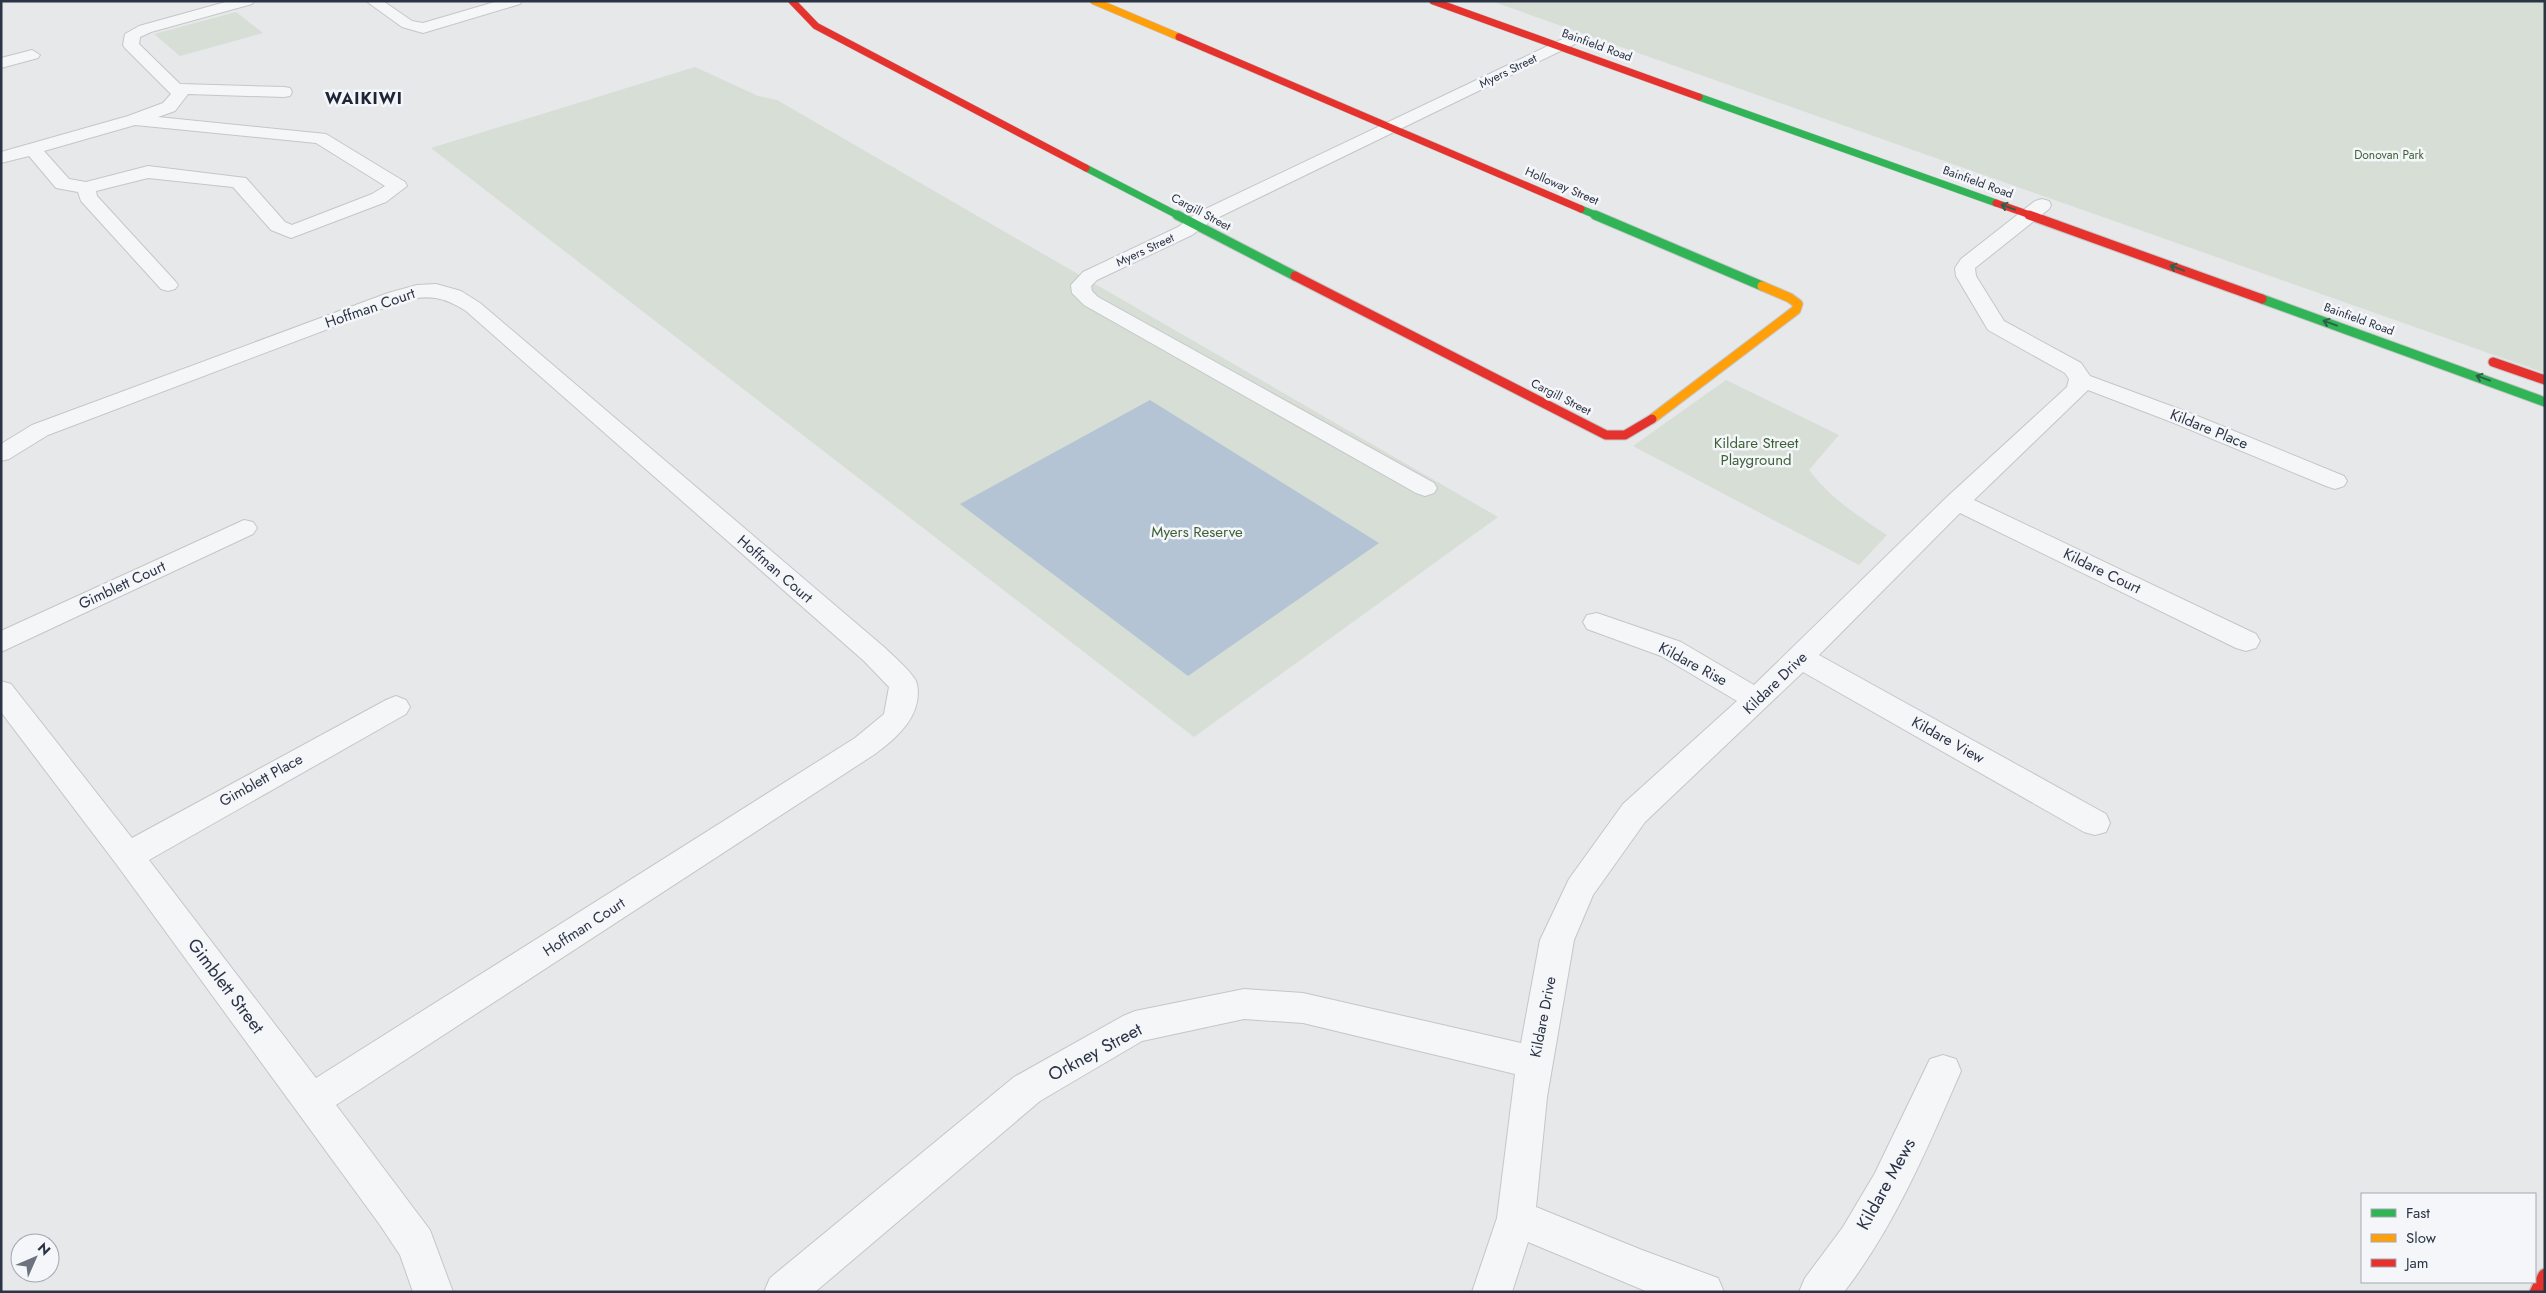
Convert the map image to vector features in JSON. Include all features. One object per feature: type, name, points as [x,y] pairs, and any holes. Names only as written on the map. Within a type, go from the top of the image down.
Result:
[{"type":"street","points":[[14,150],[134,120],[168,107],[180,94],[130,45],[133,34],[247,1]]},
{"type":"street","points":[[373,1],[406,24],[424,28],[515,1]]},
{"type":"street","name":"Cargill Street","points":[[792,1],[816,26],[1195,225],[1606,435]]},
{"type":"street","name":"Holloway Street","points":[[1094,1],[1790,298],[1798,304],[1796,310],[1638,430],[1627,437],[1606,435]]},
{"type":"street","name":"Bainfield Road","points":[[1433,1],[1566,43],[2038,207],[2545,401]]},
{"type":"street","name":"Bainfield Road","points":[[1465,1],[1566,43],[1620,56]]},
{"type":"street","name":"Myers Street","points":[[1425,488],[1091,301],[1082,293],[1081,285],[1090,276],[1195,225],[1204,217],[1566,43]]},
{"type":"street","points":[[1,63],[32,55]]},
{"type":"street","points":[[176,90],[284,92]]},
{"type":"street","points":[[14,150],[63,184],[86,188],[148,172],[239,182],[278,226],[291,232],[379,198],[398,186],[320,138],[134,120]]},
{"type":"street","points":[[86,188],[88,198],[168,285]]},
{"type":"street","points":[[2038,207],[1968,263],[1965,268],[1966,276],[1996,325],[2073,368],[2081,380]]},
{"type":"street","name":"Hoffman Court","points":[[1,454],[40,430],[396,297],[423,290],[442,290],[455,295],[480,314],[866,648],[903,684],[902,707],[893,724],[865,746],[312,1101]]},
{"type":"street","points":[[2480,358],[2545,380]]},
{"type":"street","name":"Kildare Place","points":[[2081,380],[2335,481]]},
{"type":"street","name":"Kildare Drive","points":[[1492,1292],[1516,1218],[1534,1062],[1558,940],[1580,888],[1634,813],[1801,658],[1957,502],[2077,390],[2081,380]]},
{"type":"street","name":"Kildare Court","points":[[1957,502],[2246,640]]},
{"type":"street","name":"Gimblett Court","points":[[1,642],[244,528]]},
{"type":"street","name":"Kildare Rise","points":[[1598,622],[1671,649],[1757,700]]},
{"type":"street","name":"Kildare View","points":[[1801,658],[2095,823]]},
{"type":"street","name":"Gimblett Street","points":[[1,691],[312,1101],[416,1244],[432,1292]]},
{"type":"street","name":"Gimblett Place","points":[[128,856],[396,707]]},
{"type":"street","name":"Orkney Street","points":[[784,1292],[1027,1089],[1135,1027],[1244,1004],[1295,1008],[1534,1062]]},
{"type":"street","name":"Kildare Mews","points":[[1819,1292],[1888,1189],[1942,1071]]},
{"type":"street","points":[[1516,1218],[1642,1270],[1704,1292]]},
{"type":"street","points":[[2537,1292],[2545,1276]]},
{"type":"green space","name":"Donovan Park","points":[[1491,1],[2545,1],[2545,373]]},
{"type":"green space","points":[[236,12],[263,33],[180,56],[154,34]]},
{"type":"green space","name":"Myers Reserve","points":[[695,67],[758,96],[777,100],[1498,517],[1194,737],[431,148]]},
{"type":"green space","name":"Kildare Street Playground","points":[[1726,380],[1839,435],[1809,470],[1835,498],[1887,535],[1859,565],[1633,446]]},
{"type":"water","points":[[1150,400],[1379,543],[1188,676],[960,504]]},
{"type":"traffic: fast","points":[[1699,97],[1996,203]]},
{"type":"traffic: fast","points":[[1086,168],[1295,276]]},
{"type":"traffic: fast","points":[[1581,209],[1762,286]]},
{"type":"traffic: fast","points":[[2262,299],[2545,402]]},
{"type":"traffic: slow","points":[[1094,1],[1179,37]]},
{"type":"traffic: slow","points":[[1652,419],[1796,310],[1798,304],[1790,298],[1762,286]]},
{"type":"traffic: jam","points":[[792,1],[816,26],[1086,168]]},
{"type":"traffic: jam","points":[[1433,1],[1699,97]]},
{"type":"traffic: jam","points":[[1179,37],[1581,209]]},
{"type":"traffic: jam","points":[[1996,203],[2262,299]]},
{"type":"traffic: jam","points":[[1295,276],[1606,435],[1620,436],[1631,433],[1652,419]]},
{"type":"traffic: jam","points":[[2493,362],[2545,380]]},
{"type":"traffic: jam","points":[[2537,1292],[2545,1276]]},
{"type":"district","name":"WAIKIWI","points":[[364,98]]}]
